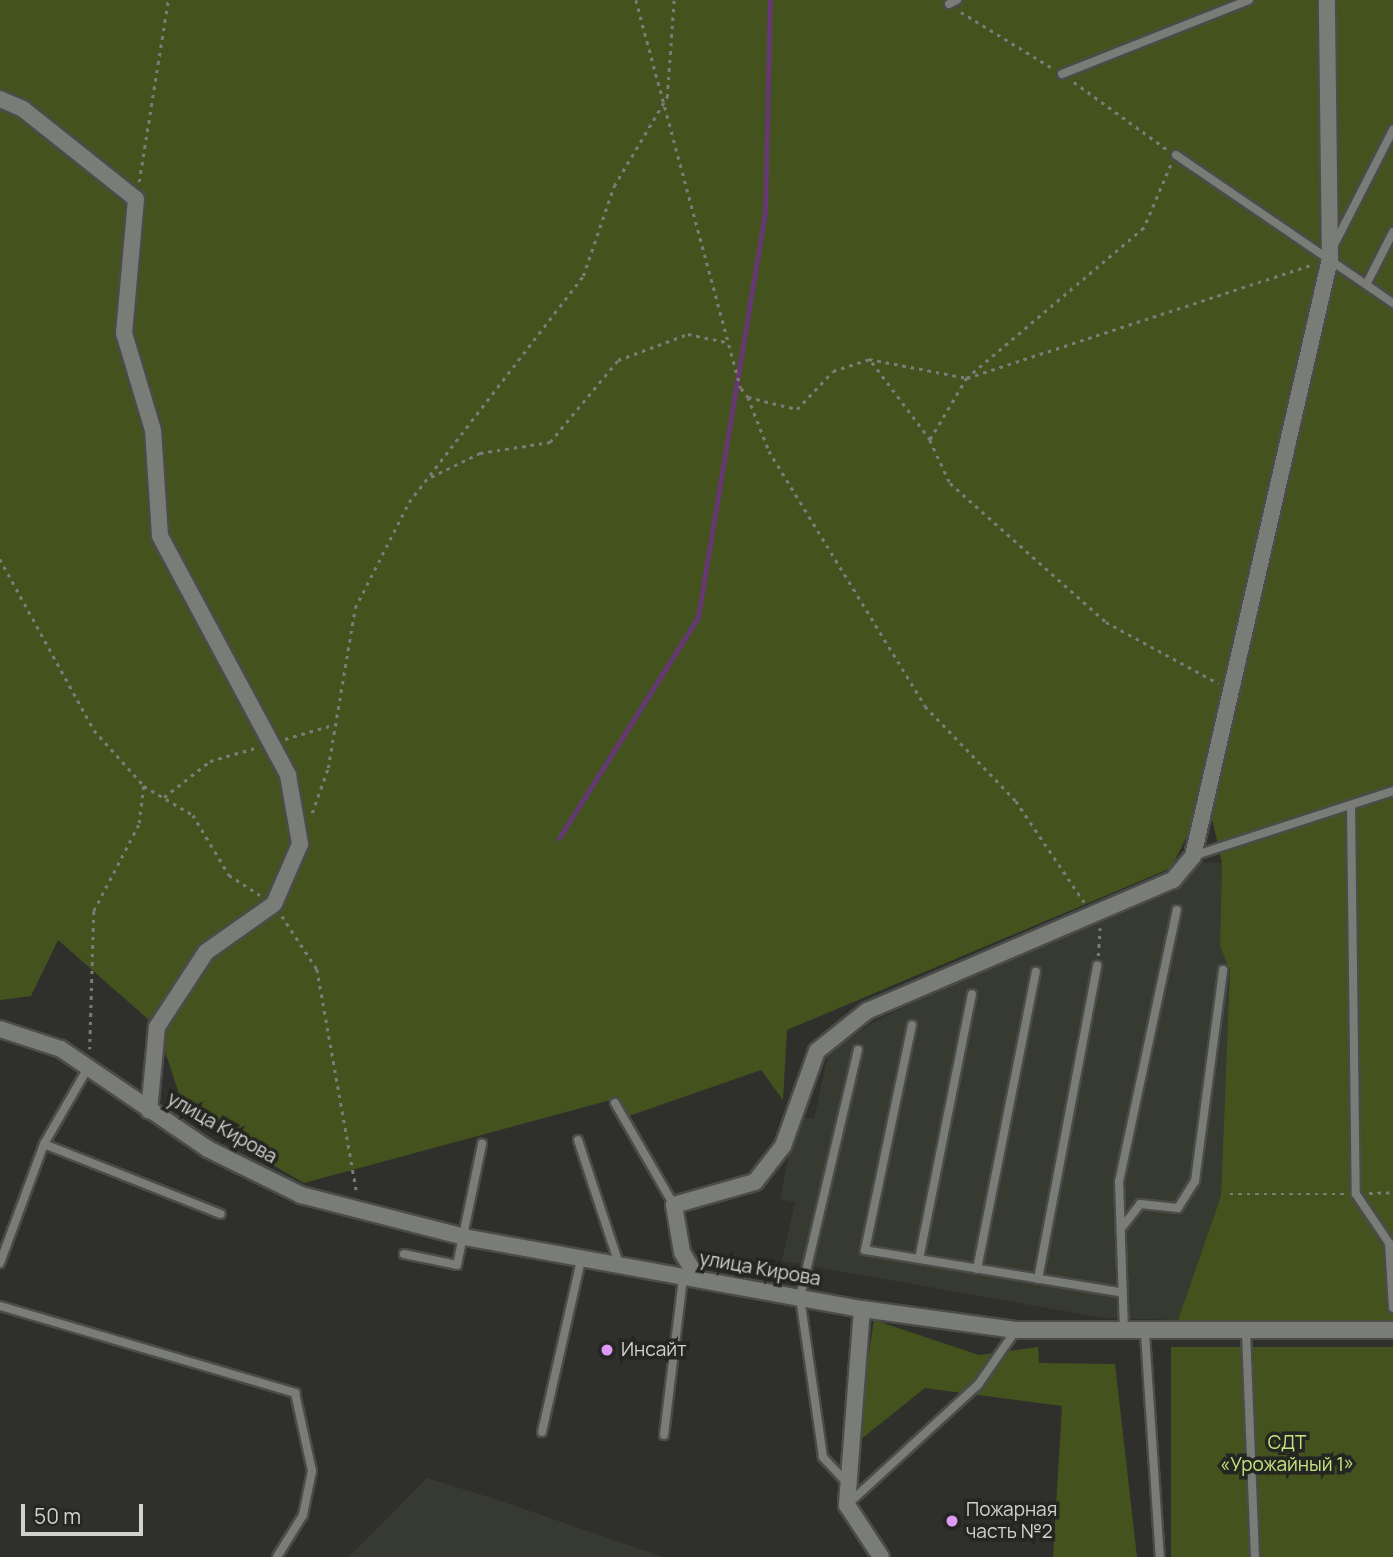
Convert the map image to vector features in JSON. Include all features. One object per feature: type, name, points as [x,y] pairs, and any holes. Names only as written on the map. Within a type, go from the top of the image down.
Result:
[{"type":"street","points":[[691,1278],[682,1252],[674,1205],[755,1182],[783,1146],[817,1051],[867,1011],[1173,880],[1193,856],[1233,691],[1330,255],[1328,0]]},
{"type":"street","points":[[0,99],[23,108],[136,199],[124,333],[153,430],[160,536],[288,775],[300,844],[274,904],[206,952],[157,1027],[149,1111]]},
{"type":"street","name":"улица Кирова","points":[[0,1029],[61,1049],[89,1066],[149,1111],[301,1195],[361,1213],[464,1237],[581,1261],[862,1309],[1016,1330],[1124,1334],[1393,1331]]},
{"type":"street","points":[[862,1309],[847,1505],[881,1557]]},
{"type":"lane","points":[[1062,74],[1249,0]]},
{"type":"lane","points":[[1330,255],[1393,130]]},
{"type":"lane","points":[[1176,155],[1330,255],[1393,303]]},
{"type":"lane","points":[[1367,283],[1393,232]]},
{"type":"lane","points":[[1193,856],[1352,807],[1393,791]]},
{"type":"lane","points":[[1352,807],[1356,1194],[1389,1243],[1393,1308]]},
{"type":"lane","points":[[1124,1334],[1120,1292],[1123,1226],[1119,1182],[1177,910]]},
{"type":"lane","points":[[1038,1279],[1097,966]]},
{"type":"lane","points":[[1123,1226],[1140,1204],[1178,1208],[1195,1181],[1223,970]]},
{"type":"lane","points":[[977,1269],[1036,972]]},
{"type":"lane","points":[[919,1259],[972,994]]},
{"type":"lane","points":[[912,1025],[864,1250],[1120,1292]]},
{"type":"lane","points":[[848,1484],[823,1457],[800,1297],[858,1050]]},
{"type":"lane","points":[[0,1263],[44,1144],[89,1066]]},
{"type":"lane","points":[[615,1103],[674,1205]]},
{"type":"lane","points":[[578,1140],[620,1267]]},
{"type":"lane","points":[[44,1144],[220,1214]]},
{"type":"lane","points":[[404,1254],[457,1265],[482,1144]]},
{"type":"lane","points":[[541,1432],[581,1261]]},
{"type":"lane","points":[[664,1435],[691,1278]]},
{"type":"lane","points":[[0,1306],[295,1393],[312,1471],[303,1515],[276,1557]]},
{"type":"lane","points":[[847,1505],[978,1385],[1016,1330]]},
{"type":"lane","points":[[1246,1333],[1255,1557]]},
{"type":"lane","points":[[1144,1334],[1160,1557]]},
{"type":"path","points":[[136,199],[168,0]]},
{"type":"path","points":[[636,0],[667,97],[726,342],[769,451],[925,706],[1016,801],[1100,923],[1097,966]]},
{"type":"path","points":[[310,819],[336,724],[355,608],[428,477],[583,276],[614,186],[667,97],[674,0]]},
{"type":"path","points":[[930,440],[967,379],[1144,228],[1176,155]]},
{"type":"path","points":[[748,397],[797,409],[833,371],[869,359],[967,379],[1330,255]]},
{"type":"path","points":[[428,477],[480,453],[550,442],[618,360],[688,334],[726,342]]},
{"type":"path","points":[[869,359],[930,440],[950,484],[1106,622],[1233,691]]},
{"type":"path","points":[[0,559],[94,730],[144,786],[193,815],[229,875],[274,904],[317,969],[361,1213]]},
{"type":"path","points":[[164,797],[209,761],[336,724]]},
{"type":"path","points":[[89,1066],[94,911],[139,825],[144,786]]},
{"type":"path","points":[[1230,1194],[1393,1192]]},
{"type":"shaded area","points":[[1198,862],[1222,863],[1220,946],[1230,970],[1221,1196],[1178,1320],[1104,1318],[782,1261],[795,1202],[780,1199],[797,1116],[814,1119],[828,1053],[874,1022],[938,991],[1175,891]]},
{"type":"shaded area","points":[[427,1478],[495,1499],[663,1557],[349,1557]]},
{"type":"green space","points":[[0,0],[1393,0],[1393,1320],[1178,1320],[1221,1196],[1230,970],[1220,946],[1222,863],[1207,796],[1171,868],[787,1030],[783,1100],[761,1070],[626,1117],[618,1098],[304,1183],[186,1115],[157,1027],[58,940],[31,996],[0,1000]]},
{"type":"green space","points":[[874,1320],[979,1355],[1038,1347],[1039,1363],[1115,1364],[1137,1557],[1053,1557],[1062,1406],[925,1388],[855,1444]]},
{"type":"green space","name":"СДТ «Урожайный 1»","points":[[1171,1347],[1393,1347],[1393,1557],[1171,1557]]},
{"type":"waterway","points":[[559,838],[698,617],[765,214],[770,0]]},
{"type":"place","name":"Инсайт","points":[[607,1350]]},
{"type":"place","name":"Пожарная часть №2","points":[[952,1521]]}]
